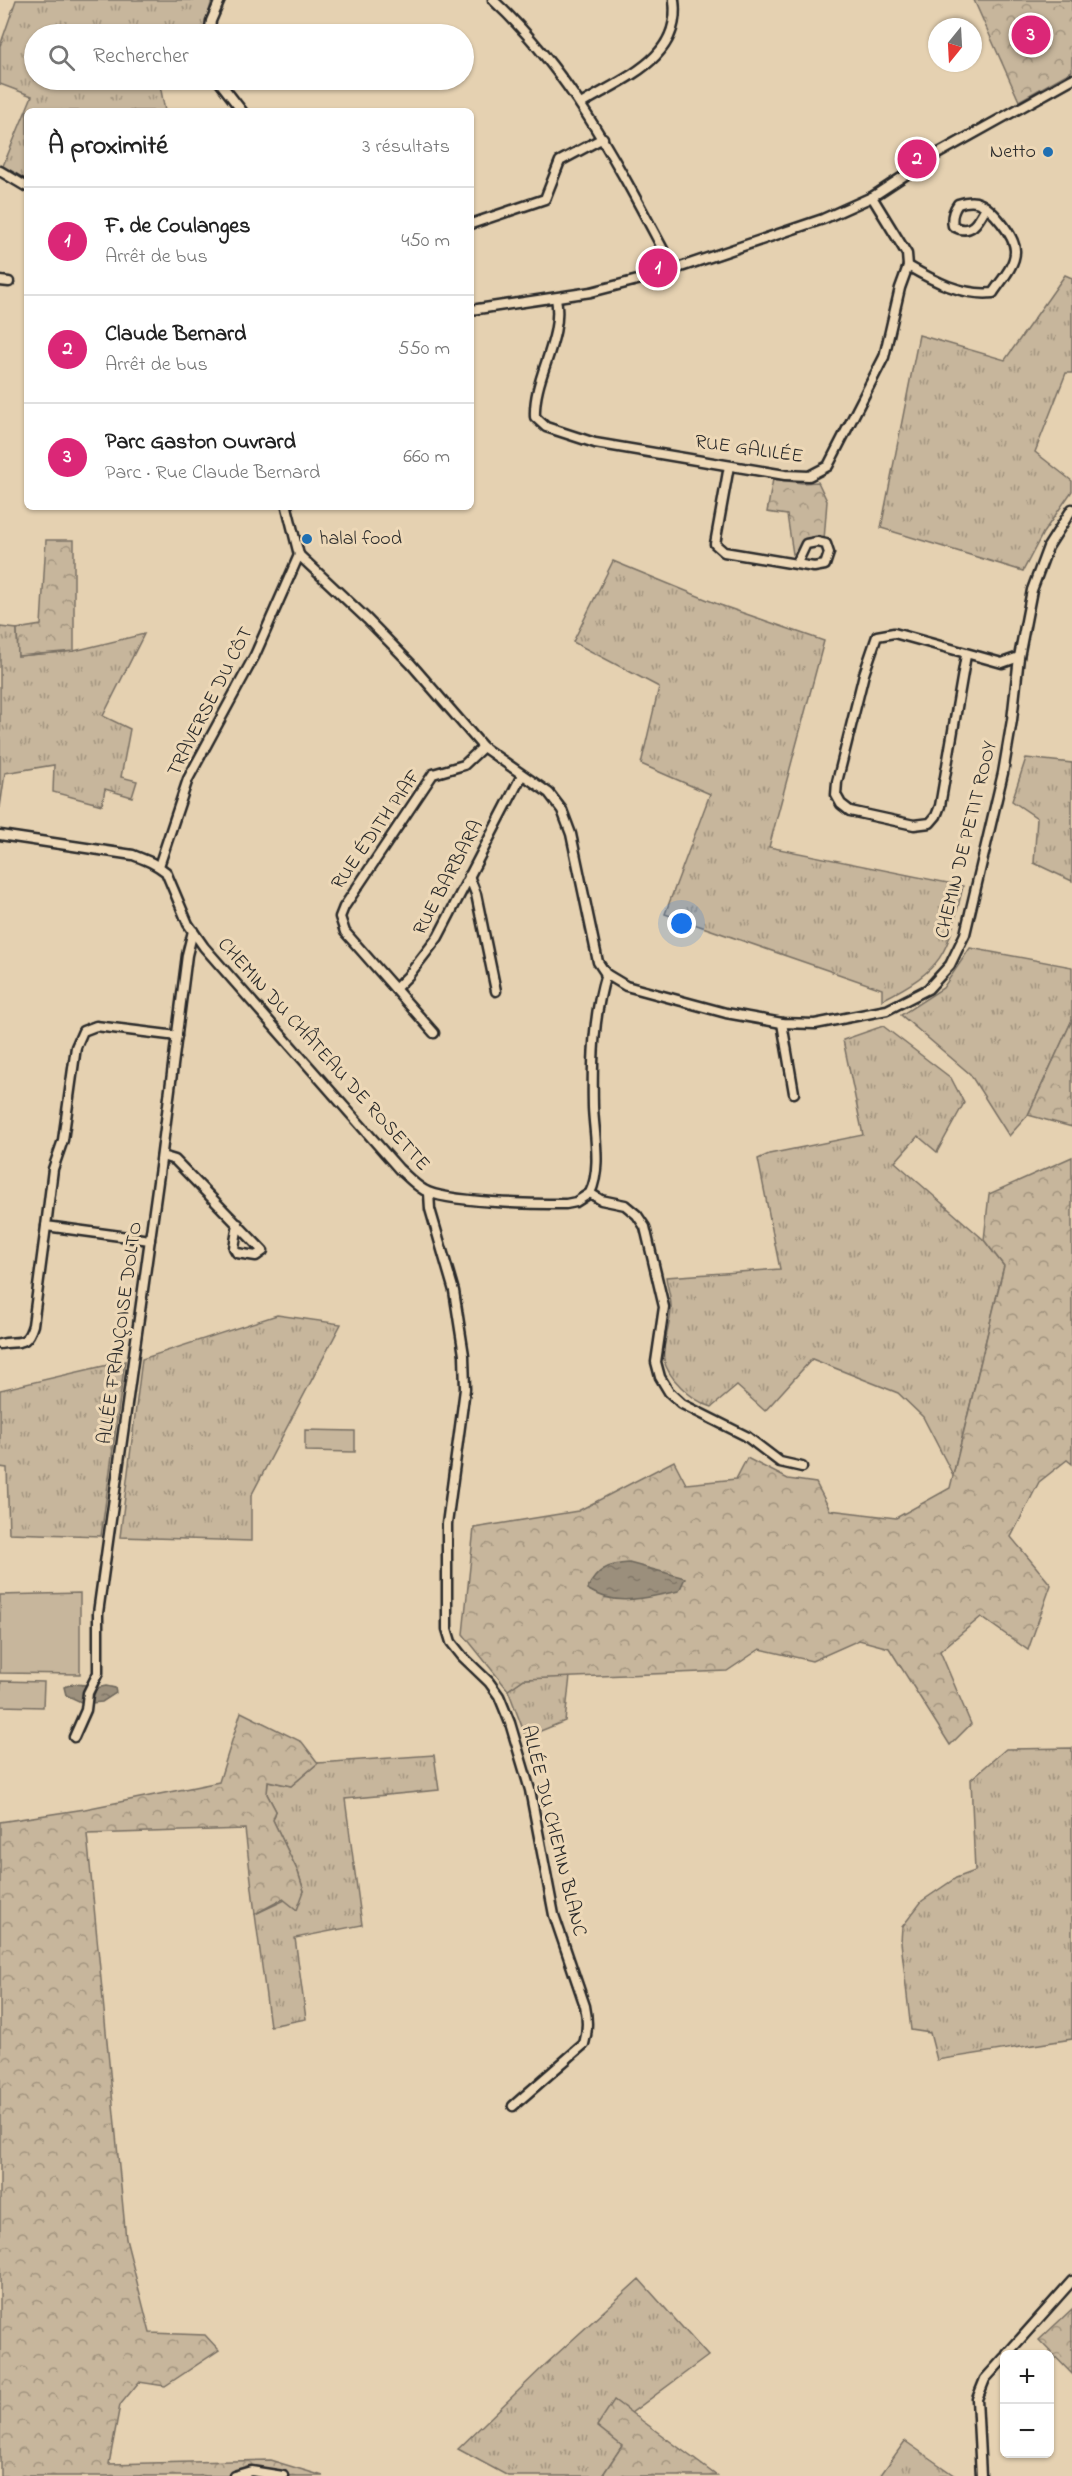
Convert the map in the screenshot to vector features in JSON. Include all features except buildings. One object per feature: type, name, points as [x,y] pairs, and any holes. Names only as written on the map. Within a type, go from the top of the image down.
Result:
[{"type":"street","points":[[211,24],[220,0]]},
{"type":"street","points":[[493,0],[524,29],[581,104],[603,138],[675,270]]},
{"type":"street","points":[[581,104],[651,62],[670,40],[676,17],[674,0]]},
{"type":"street","points":[[474,310],[591,292],[675,270],[802,227],[872,197],[939,153],[1072,79]]},
{"type":"street","points":[[226,90],[240,108]]},
{"type":"street","points":[[474,223],[545,199],[560,161],[603,138]]},
{"type":"street","points":[[0,171],[24,185]]},
{"type":"street","points":[[872,197],[907,254],[908,266],[949,287],[977,294],[993,293],[1006,274],[1015,253],[1006,230],[986,207]]},
{"type":"street","name":"RUE GALILÉE","points":[[556,298],[557,328],[534,401],[535,417],[546,427],[596,443],[785,475],[809,476],[828,466],[884,357],[900,288],[908,266]]},
{"type":"street","points":[[729,466],[715,544],[724,552],[797,563]]},
{"type":"street","name":"CHEMIN DE PETIT ROOY","points":[[606,974],[626,986],[726,1013],[782,1023],[816,1024],[887,1010],[928,989],[950,965],[965,934],[1003,773],[1019,657],[1032,590],[1048,548],[1072,509]]},
{"type":"street","points":[[287,510],[299,555],[411,664],[483,747],[549,793],[562,810],[571,834],[598,962],[606,974],[600,995],[596,1026],[593,1106],[596,1175],[590,1193],[601,1200],[626,1205],[645,1227],[664,1307],[656,1362],[660,1377],[669,1392],[682,1404],[746,1436],[780,1462],[802,1467]]},
{"type":"street","name":"TRAVERSE DU CÔT","points":[[159,866],[188,779],[255,655],[299,555]]},
{"type":"street","points":[[966,655],[949,765],[936,816],[930,823],[915,825],[850,811],[841,804],[836,795],[837,782],[864,674],[877,636],[894,633],[966,655],[1002,663],[1019,657]]},
{"type":"street","name":"RUE ÉDITH PIAF","points":[[434,1032],[345,932],[340,916],[434,774],[464,765],[483,747]]},
{"type":"street","name":"RUE BARBARA","points":[[395,989],[438,937],[522,775]]},
{"type":"street","points":[[0,835],[133,855],[159,866]]},
{"type":"street","name":"CHEMIN DU CHÂTEAU DE ROSETTE","points":[[159,866],[165,872],[193,931],[204,947],[370,1137],[415,1184],[429,1193],[454,1198],[558,1204],[576,1202],[590,1193]]},
{"type":"street","points":[[468,876],[476,894],[496,991]]},
{"type":"street","name":"ALLÉE FRANÇOISE DOLTO","points":[[74,1737],[86,1710],[88,1693],[98,1673],[99,1613],[162,1156],[187,955],[193,931]]},
{"type":"street","points":[[782,1023],[794,1093]]},
{"type":"street","points":[[0,1344],[22,1343],[30,1336],[33,1325],[53,1169],[63,1140],[79,1036],[88,1027],[96,1026],[177,1036]]},
{"type":"street","points":[[162,1156],[176,1160],[238,1224]]},
{"type":"street","name":"ALLÉE DU CHEMIN BLANC","points":[[429,1193],[435,1227],[454,1291],[464,1356],[465,1389],[447,1524],[447,1629],[452,1642],[462,1656],[499,1696],[510,1723],[532,1800],[554,1915],[588,2020],[584,2044],[513,2106]]},
{"type":"street","points":[[46,1226],[150,1240]]},
{"type":"street","points":[[1011,2350],[1072,2281]]},
{"type":"street","points":[[981,2476],[977,2399],[985,2379],[1000,2363]]},
{"type":"street","points":[[234,2476],[251,2471],[283,2476]]},
{"type":"green space","points":[[16,0],[212,0],[206,24],[24,24],[24,90],[161,90],[164,108],[27,108],[32,96],[0,84],[0,46]]},
{"type":"green space","points":[[974,0],[1072,0],[1072,71],[1019,101]]},
{"type":"green space","points":[[24,115],[24,178],[3,166]]},
{"type":"green space","points":[[1065,275],[1072,278],[1072,373],[1066,373],[1035,452],[1072,481],[1072,491],[1043,533],[1023,571],[881,528],[919,335],[1005,360]]},
{"type":"green space","points":[[773,479],[802,483],[818,482],[827,501],[824,540],[811,542],[793,554],[787,515],[767,512]]},
{"type":"green space","points":[[46,540],[74,540],[74,651],[18,656],[17,629],[41,625]]},
{"type":"green space","points":[[613,561],[720,605],[824,641],[769,847],[963,886],[953,927],[941,956],[920,978],[882,1000],[882,989],[665,914],[710,794],[641,764],[659,687],[573,642]]},
{"type":"green space","points":[[0,627],[17,629],[18,656],[74,651],[144,634],[103,716],[130,729],[121,777],[137,781],[132,797],[105,789],[102,805],[53,792],[54,765],[5,773],[0,808]]},
{"type":"green space","points":[[1026,758],[1072,763],[1072,881],[1034,863],[1037,818],[1012,801]]},
{"type":"green space","points":[[970,948],[1072,967],[1072,1020],[1028,1115],[1009,1136],[970,1074],[901,1015],[943,988]]},
{"type":"green space","points":[[1072,1020],[1072,1127],[1028,1115]]},
{"type":"green space","points":[[883,1026],[951,1078],[964,1103],[937,1152],[918,1136],[895,1162],[984,1240],[1004,1266],[953,1475],[923,1417],[898,1393],[812,1359],[765,1411],[737,1386],[712,1407],[695,1399],[681,1387],[672,1377],[664,1359],[671,1306],[666,1277],[780,1269],[758,1159],[769,1154],[863,1135],[843,1040]]},
{"type":"green space","points":[[1072,1157],[1072,1464],[1067,1460],[1039,1482],[1011,1537],[1051,1585],[1028,1650],[981,1617],[940,1651],[971,1724],[950,1745],[889,1648],[859,1640],[812,1661],[760,1649],[727,1671],[524,1679],[508,1690],[463,1634],[474,1528],[578,1511],[674,1461],[686,1484],[736,1479],[747,1458],[788,1479],[816,1483],[830,1510],[896,1518],[950,1488],[1004,1266],[984,1240],[989,1194]]},
{"type":"green space","points":[[277,1315],[341,1324],[251,1496],[251,1541],[120,1537],[142,1359]]},
{"type":"green space","points":[[125,1361],[101,1536],[9,1533],[7,1468],[0,1467],[0,1390]]},
{"type":"green space","points":[[305,1430],[355,1431],[355,1452],[305,1451]]},
{"type":"green space","points":[[80,1593],[80,1674],[0,1673],[0,1595]]},
{"type":"green space","points":[[570,1676],[565,1721],[526,1737],[508,1690],[524,1679]]},
{"type":"green space","points":[[1,1681],[44,1682],[43,1707],[0,1706]]},
{"type":"green space","points":[[241,1712],[302,1742],[318,1763],[291,1786],[268,1781],[267,1794],[276,1811],[273,1820],[298,1872],[304,1891],[297,1910],[283,1899],[255,1914],[245,1829],[87,1834],[126,2239],[150,2333],[205,2335],[219,2350],[165,2386],[139,2382],[120,2405],[109,2464],[270,2460],[323,2476],[0,2476],[0,1822],[85,1809],[219,1782]]},
{"type":"green space","points":[[1072,1748],[1072,2039],[937,2060],[930,2033],[911,2030],[901,1942],[902,1927],[922,1901],[956,1878],[975,1871],[971,1779],[1006,1749]]},
{"type":"green space","points":[[434,1755],[439,1790],[345,1799],[362,1925],[295,1938],[306,2019],[270,2026],[255,1914],[304,1891],[298,1872],[273,1820],[276,1811],[267,1794],[268,1781],[291,1786],[318,1763]]},
{"type":"green space","points":[[639,2279],[708,2356],[631,2413],[615,2401],[622,2446],[602,2476],[508,2476],[458,2449],[546,2364]]},
{"type":"green space","points":[[1072,2309],[1072,2374],[1054,2355],[1054,2350],[1049,2350],[1039,2340]]},
{"type":"green space","points":[[614,2400],[717,2476],[602,2476],[622,2446],[597,2426]]},
{"type":"green space","points":[[905,2441],[955,2476],[880,2476]]},
{"type":"water","points":[[629,1563],[685,1578],[679,1591],[644,1598],[621,1600],[598,1595],[587,1589],[604,1569]]},
{"type":"water","points":[[73,1684],[88,1685],[83,1703],[66,1695],[64,1687]]},
{"type":"water","points":[[106,1686],[115,1688],[116,1693],[102,1702],[92,1703],[96,1688]]},
{"type":"place","name":"Parc Gaston Ouvrard","points":[[1031,35]]},
{"type":"place","name":"Netto","points":[[1048,152]]},
{"type":"place","name":"Claude Bernard","points":[[917,159]]},
{"type":"place","name":"F. de Coulanges","points":[[658,268]]},
{"type":"place","name":"halal food","points":[[307,539]]}]
